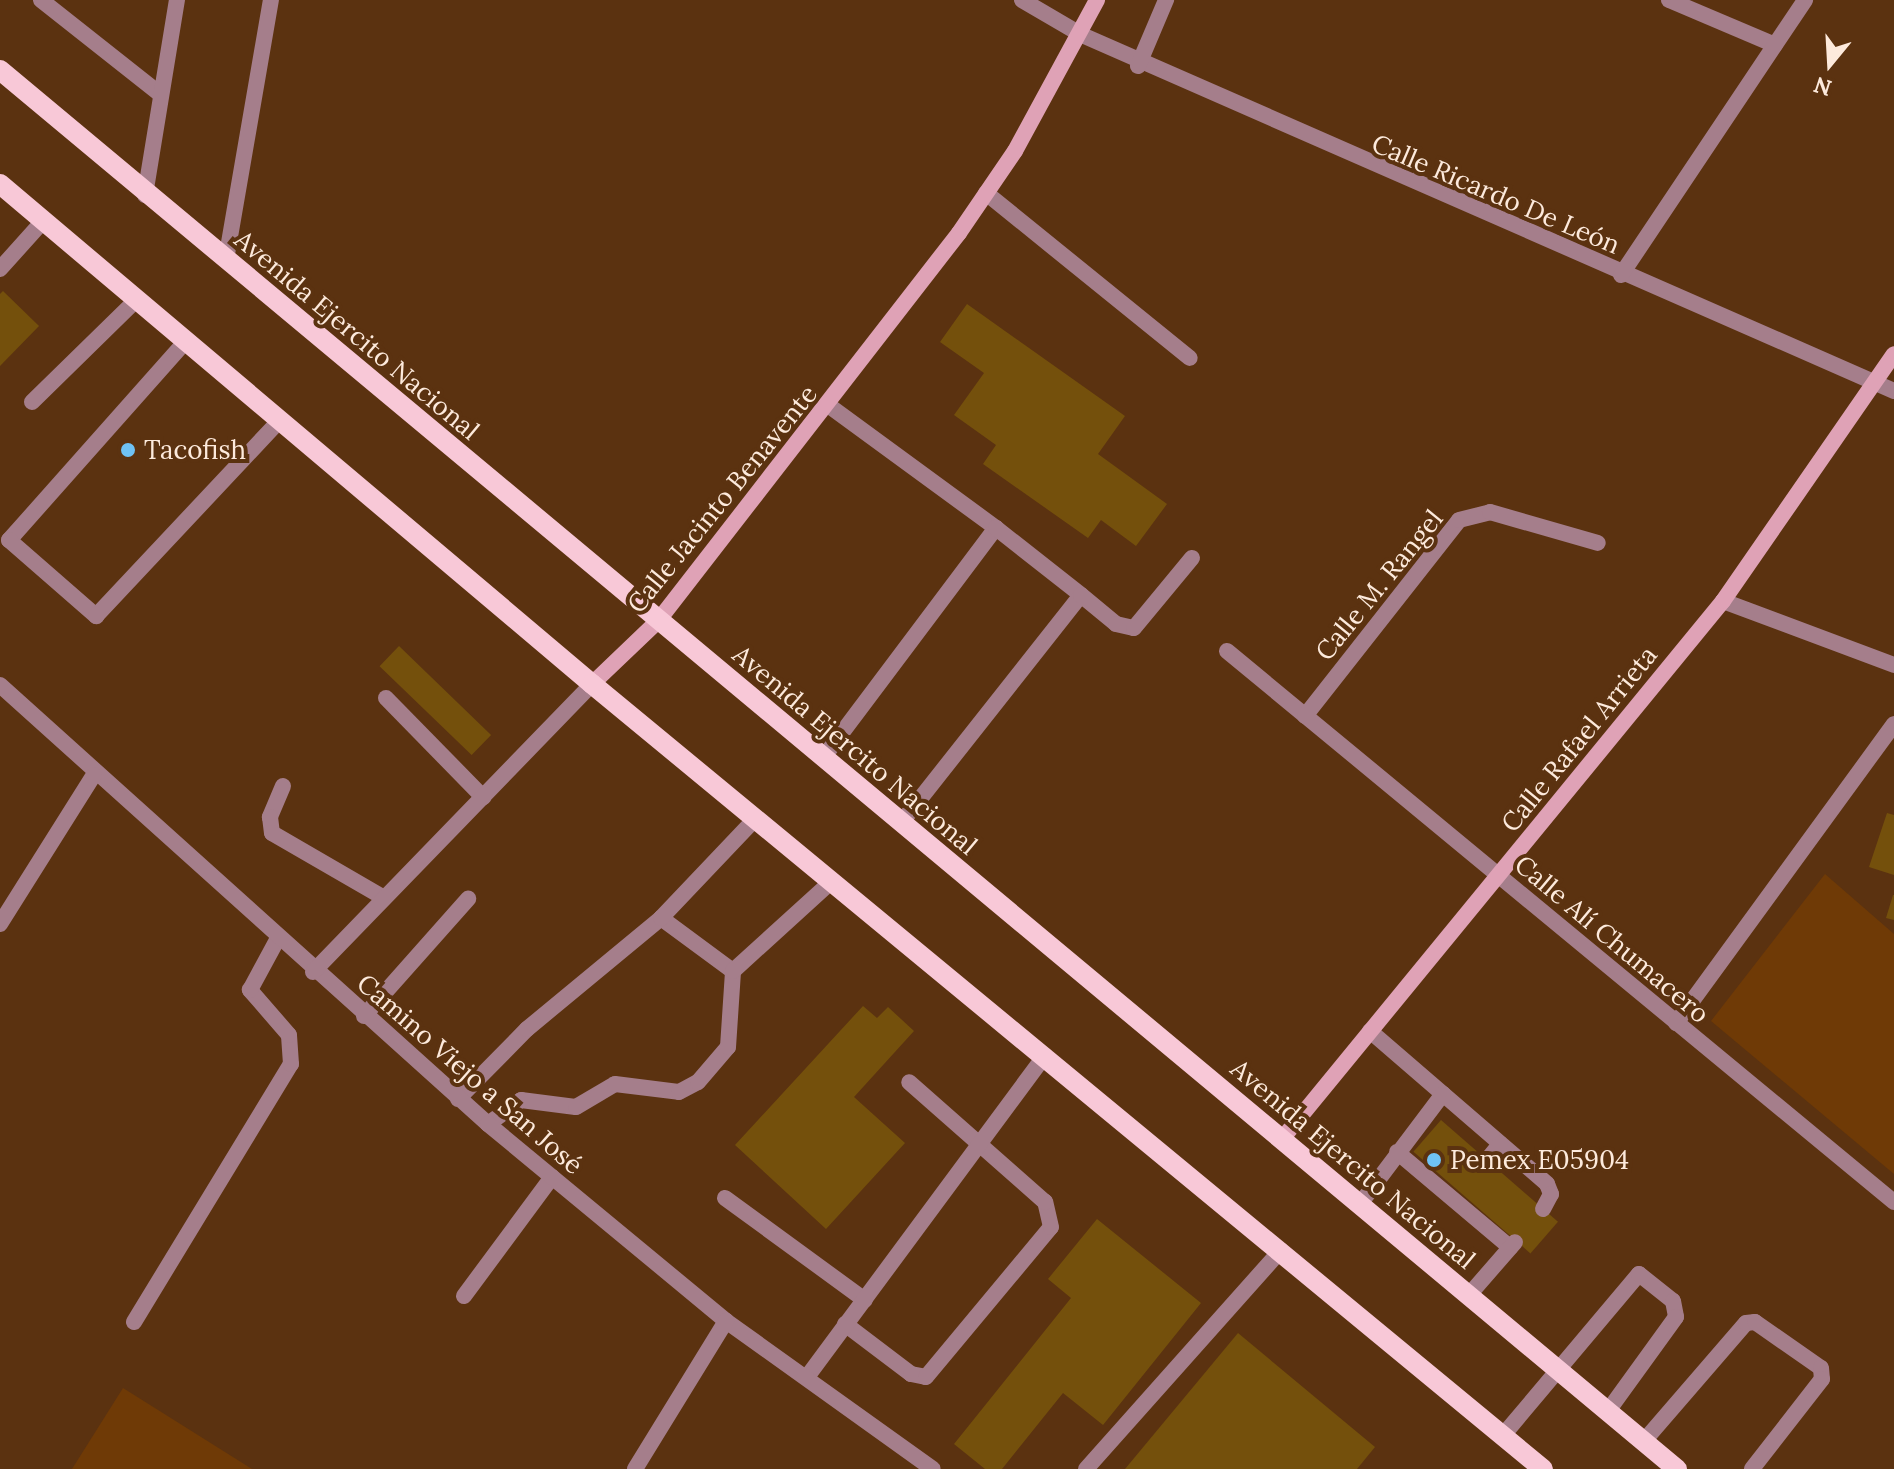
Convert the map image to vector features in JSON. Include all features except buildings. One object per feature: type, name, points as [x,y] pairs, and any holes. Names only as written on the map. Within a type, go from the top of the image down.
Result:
[{"type":"main road","name":"Avenida Ejercito Nacional","points":[[0,70],[145,195],[1677,1469]]},
{"type":"main road","points":[[0,184],[592,684],[1505,1433],[1543,1469]]},
{"type":"street","points":[[41,0],[160,94]]},
{"type":"street","points":[[145,195],[177,0]]},
{"type":"street","points":[[226,260],[271,0]]},
{"type":"street","name":"Calle Ricardo De León","points":[[1022,0],[1138,66],[1894,391]]},
{"type":"street","name":"Calle Jacinto Benavente","points":[[313,972],[592,684],[658,621],[828,405],[986,193],[1082,35],[1097,0]]},
{"type":"street","points":[[1138,66],[1166,0]]},
{"type":"street","points":[[1669,0],[1775,45]]},
{"type":"street","points":[[1621,275],[1805,0]]},
{"type":"street","points":[[986,193],[1190,358]]},
{"type":"street","points":[[0,269],[43,221]]},
{"type":"street","points":[[32,402],[136,300]]},
{"type":"street","points":[[185,342],[9,540],[96,616],[279,421]]},
{"type":"street","name":"Calle Rafael Arrieta","points":[[1282,1139],[1723,601],[1894,354]]},
{"type":"street","points":[[828,405],[996,528],[1116,624],[1134,628],[1192,558]]},
{"type":"street","name":"Calle M. Rangel","points":[[1305,716],[1459,520],[1490,512],[1598,543]]},
{"type":"street","points":[[823,758],[996,528]]},
{"type":"street","points":[[901,823],[1081,595]]},
{"type":"street","points":[[1723,601],[1894,665]]},
{"type":"street","name":"Calle Alí Chumacero","points":[[1227,651],[1894,1202]]},
{"type":"street","name":"Camino Viejo a San José","points":[[0,685],[94,775],[458,1099],[726,1321],[933,1469]]},
{"type":"street","points":[[386,698],[483,797]]},
{"type":"street","points":[[1676,1023],[1894,724]]},
{"type":"street","points":[[0,924],[94,775]]},
{"type":"street","points":[[283,786],[270,817],[272,833],[384,898]]},
{"type":"street","points":[[458,1099],[527,1029],[661,918],[756,818]]},
{"type":"street","points":[[488,1124],[521,1100],[576,1107],[615,1084],[679,1092],[698,1082],[728,1047],[733,971],[832,881]]},
{"type":"street","points":[[364,1016],[468,899]]},
{"type":"street","points":[[661,918],[733,971]]},
{"type":"street","points":[[134,1322],[291,1064],[289,1035],[250,990],[277,940]]},
{"type":"street","points":[[1370,1031],[1547,1184],[1551,1194],[1543,1209]]},
{"type":"street","points":[[807,1377],[1045,1055]]},
{"type":"street","points":[[845,1324],[911,1374],[926,1377],[1044,1240],[1051,1211],[981,1142],[909,1082]]},
{"type":"street","points":[[1360,1204],[1443,1094]]},
{"type":"street","points":[[1487,1160],[1500,1144]]},
{"type":"street","points":[[1397,1152],[1457,1196],[1513,1244],[1469,1295]]},
{"type":"street","points":[[464,1296],[552,1177]]},
{"type":"street","points":[[725,1198],[865,1300]]},
{"type":"street","points":[[1086,1469],[1281,1250]]},
{"type":"street","points":[[1505,1433],[1632,1275],[1673,1301],[1676,1317],[1608,1411]]},
{"type":"street","points":[[635,1469],[726,1321]]},
{"type":"street","points":[[1644,1441],[1746,1323],[1755,1322],[1821,1368],[1822,1379],[1752,1469]]},
{"type":"shaded area","points":[[1825,874],[1894,934],[1894,1174],[1711,1021]]},
{"type":"shaded area","points":[[123,1388],[252,1469],[72,1469]]},
{"type":"place","name":"Tacofish","points":[[128,450]]},
{"type":"place","name":"Pemex E05904","points":[[1434,1160]]}]
